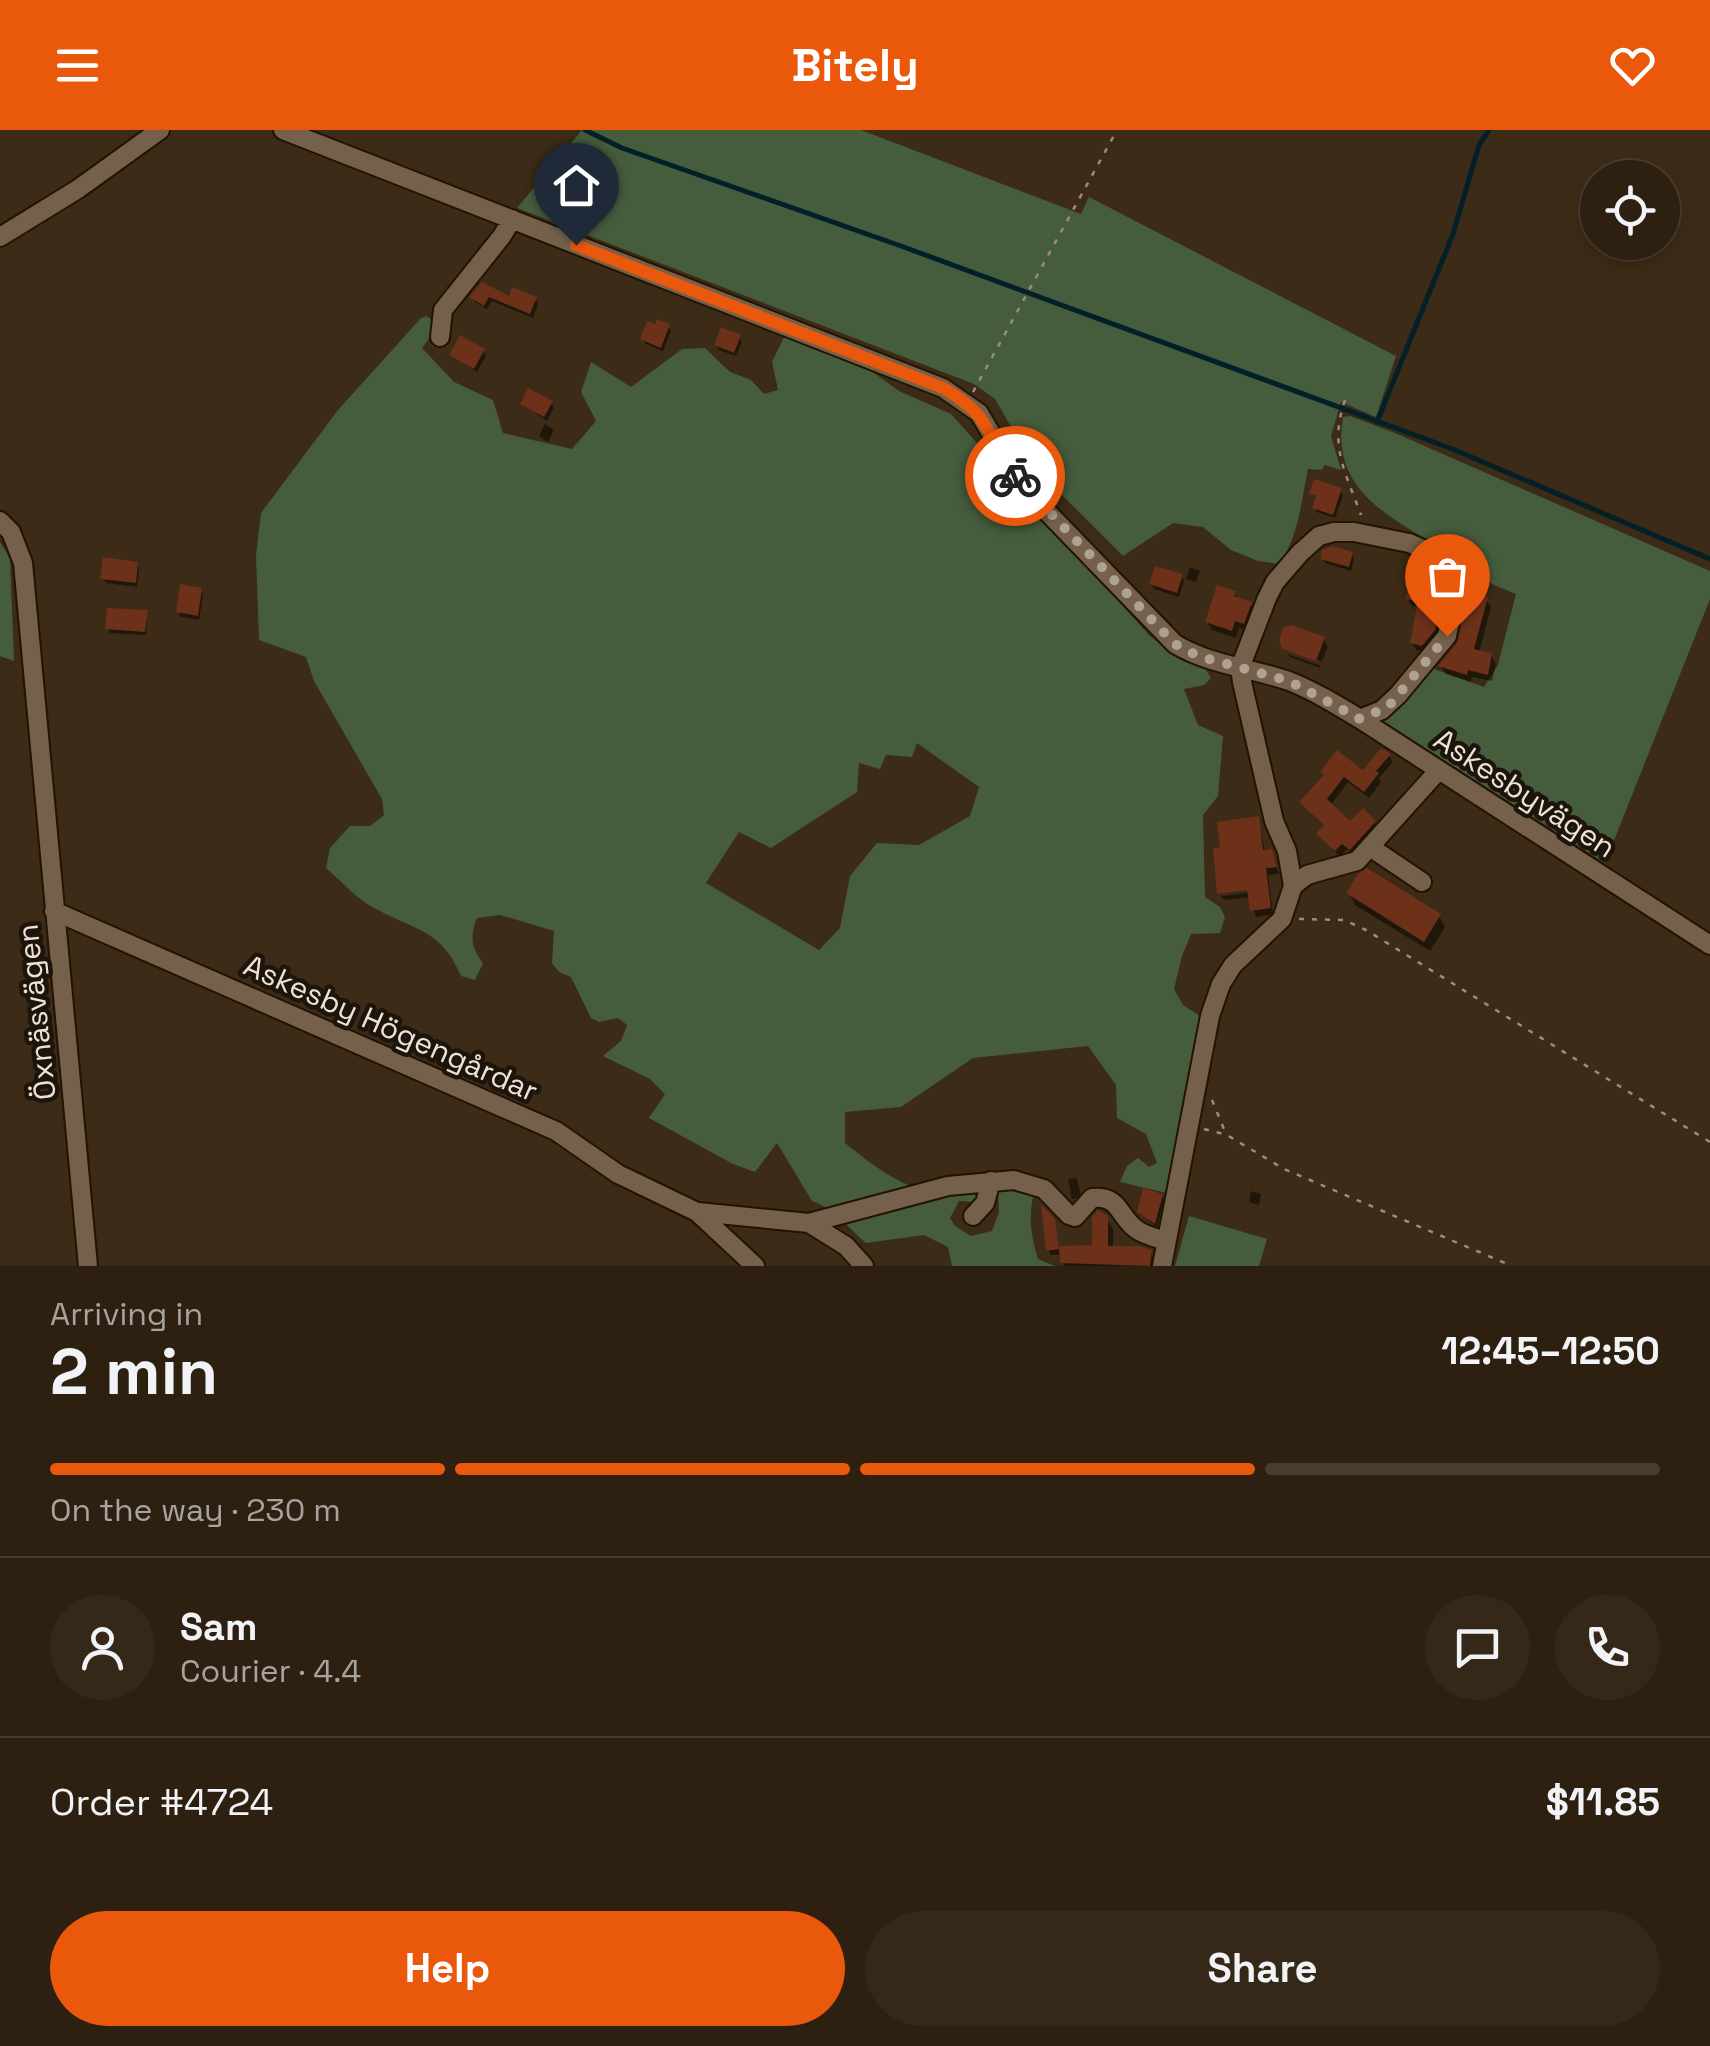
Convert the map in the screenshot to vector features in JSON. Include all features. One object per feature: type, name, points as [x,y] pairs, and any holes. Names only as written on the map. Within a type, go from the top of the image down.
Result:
[{"type":"street","points":[[0,237],[78,189],[160,130]]},
{"type":"street","name":"Askesbyvägen","points":[[283,130],[943,388],[968,402],[987,424],[1022,486],[1163,636],[1187,652],[1309,690],[1710,945]]},
{"type":"street","points":[[440,337],[443,310],[512,219]]},
{"type":"street","name":"Öxnäsvägen","points":[[0,521],[10,532],[23,563],[88,1266]]},
{"type":"street","points":[[1162,1266],[1210,1016],[1221,984],[1233,965],[1282,918],[1293,886],[1240,668],[1275,582],[1319,536],[1334,532],[1409,543],[1436,558],[1436,600],[1451,616],[1447,636],[1388,707],[1360,719]]},
{"type":"street","points":[[1293,886],[1307,875],[1357,861],[1438,771]]},
{"type":"street","points":[[1370,847],[1422,882]]},
{"type":"street","name":"Askesby Högengårdar","points":[[54,910],[545,1126],[618,1174],[698,1212],[755,1266]]},
{"type":"street","name":"Askesby Högengårdar","points":[[698,1212],[808,1223],[948,1186],[1014,1180],[1044,1189],[1069,1215],[1078,1217],[1092,1198],[1106,1198],[1124,1211],[1138,1231],[1166,1241]]},
{"type":"street","points":[[974,1216],[984,1203],[991,1181]]},
{"type":"street","name":"Askesby Högengårdar","points":[[808,1223],[846,1246],[864,1266]]},
{"type":"path","points":[[968,402],[1117,130]]},
{"type":"path","points":[[1345,400],[1336,441],[1368,535]]},
{"type":"path","points":[[1282,918],[1344,920],[1366,930],[1710,1142]]},
{"type":"path","points":[[1199,1071],[1204,1073],[1215,1112],[1227,1135]]},
{"type":"path","points":[[1189,1126],[1227,1135],[1284,1169],[1512,1266]]},
{"type":"green space","points":[[582,130],[861,130],[1081,214],[1089,197],[1396,356],[1376,417],[1341,402],[1331,436],[1341,470],[1325,465],[1322,470],[1308,469],[1295,530],[1279,564],[1231,550],[1203,527],[1173,523],[1123,556],[1034,467],[995,399],[974,384],[517,208]]},
{"type":"green space","points":[[421,318],[433,320],[433,333],[422,348],[454,382],[493,400],[503,433],[572,449],[596,421],[581,392],[591,362],[631,387],[682,349],[705,348],[730,372],[751,380],[764,394],[778,390],[772,362],[784,337],[867,368],[899,391],[951,414],[1149,635],[1179,659],[1206,670],[1211,678],[1204,685],[1184,689],[1198,725],[1223,736],[1218,796],[1203,815],[1205,897],[1220,907],[1225,917],[1220,933],[1191,934],[1174,989],[1183,1005],[1203,1018],[1171,1194],[1120,1182],[1127,1166],[1138,1158],[1149,1167],[1157,1163],[1146,1134],[1117,1118],[1116,1085],[1088,1046],[973,1058],[901,1107],[845,1112],[845,1143],[885,1173],[919,1189],[980,1187],[982,1197],[975,1202],[959,1201],[950,1218],[971,1236],[992,1231],[999,1212],[998,1190],[1034,1193],[1031,1226],[1038,1259],[1055,1266],[952,1266],[948,1247],[924,1235],[866,1243],[834,1214],[812,1201],[777,1143],[755,1172],[649,1118],[665,1094],[650,1079],[603,1056],[621,1041],[627,1025],[618,1018],[599,1022],[591,1018],[571,977],[559,972],[552,963],[554,931],[500,915],[477,918],[473,942],[483,963],[475,980],[461,976],[434,939],[369,905],[326,868],[330,848],[350,826],[370,826],[384,815],[382,799],[314,681],[306,657],[259,640],[256,555],[261,513],[338,410]],"holes":[[[917,743],[979,787],[970,816],[919,845],[877,843],[850,876],[840,928],[819,950],[706,883],[739,832],[771,848],[857,792],[859,763],[880,769],[886,755],[912,757]]]},
{"type":"green space","points":[[1350,416],[1710,571],[1710,599],[1605,863],[1380,719],[1426,666],[1484,687],[1498,665],[1516,594],[1466,570],[1366,496],[1345,462],[1341,441],[1343,417]]},
{"type":"green space","points":[[0,542],[10,558],[14,661],[0,656]]},
{"type":"green space","points":[[1189,1216],[1267,1239],[1259,1266],[1175,1266]]},
{"type":"building","points":[[482,282],[509,296],[512,287],[537,297],[530,314],[489,297],[484,306],[469,297]]},
{"type":"building","points":[[657,319],[670,324],[661,348],[640,339],[647,321],[655,324]]},
{"type":"building","points":[[721,327],[741,335],[734,353],[714,345]]},
{"type":"building","points":[[460,335],[485,349],[474,369],[449,355]]},
{"type":"building","points":[[528,388],[553,401],[544,417],[520,404]]},
{"type":"building","points":[[1314,479],[1342,488],[1333,515],[1312,508],[1316,496],[1309,494]]},
{"type":"building","points":[[1332,546],[1353,552],[1349,567],[1320,559],[1322,550]]},
{"type":"building","points":[[103,557],[138,562],[136,583],[100,579]]},
{"type":"building","points":[[1417,560],[1425,567],[1424,604],[1437,620],[1435,630],[1422,646],[1410,643],[1418,601],[1405,599]]},
{"type":"building","points":[[1155,566],[1183,574],[1177,593],[1149,584]]},
{"type":"building","points":[[1450,571],[1458,573],[1454,590],[1488,597],[1474,649],[1492,653],[1488,675],[1468,670],[1467,675],[1438,666],[1457,643],[1463,618],[1461,608],[1449,595]]},
{"type":"building","points":[[180,584],[202,588],[198,616],[176,612]]},
{"type":"building","points":[[1217,585],[1252,602],[1244,624],[1235,621],[1232,631],[1205,622]]},
{"type":"building","points":[[107,608],[148,610],[145,632],[105,629]]},
{"type":"building","points":[[1291,625],[1325,637],[1316,661],[1282,649],[1279,640],[1283,628]]},
{"type":"building","points":[[1381,748],[1391,754],[1364,792],[1344,777],[1327,799],[1350,821],[1363,808],[1376,821],[1350,850],[1342,844],[1335,851],[1316,834],[1324,825],[1299,802],[1324,775],[1320,772],[1337,750],[1363,770]]},
{"type":"building","points":[[1259,816],[1263,850],[1272,849],[1277,867],[1266,868],[1271,908],[1250,911],[1247,890],[1217,894],[1213,848],[1220,848],[1217,822]]},
{"type":"building","points":[[1367,868],[1441,914],[1424,942],[1346,893],[1358,874]]},
{"type":"building","points":[[1143,1188],[1163,1194],[1155,1224],[1137,1212]]},
{"type":"building","points":[[1041,1204],[1055,1219],[1059,1249],[1046,1251]]},
{"type":"building","points":[[1098,1210],[1108,1216],[1108,1246],[1152,1250],[1150,1266],[1060,1263],[1059,1246],[1092,1245],[1092,1217]]},
{"type":"waterway","points":[[585,130],[622,148],[1450,448],[1710,559]]},
{"type":"waterway","points":[[1377,422],[1453,234],[1479,145],[1489,130]]},
{"type":"way so far","points":[[1015,476],[1163,636],[1198,656],[1289,681],[1360,719],[1388,707],[1447,636]]},
{"type":"route","points":[[576,245],[943,388],[980,413],[1015,476]]}]
